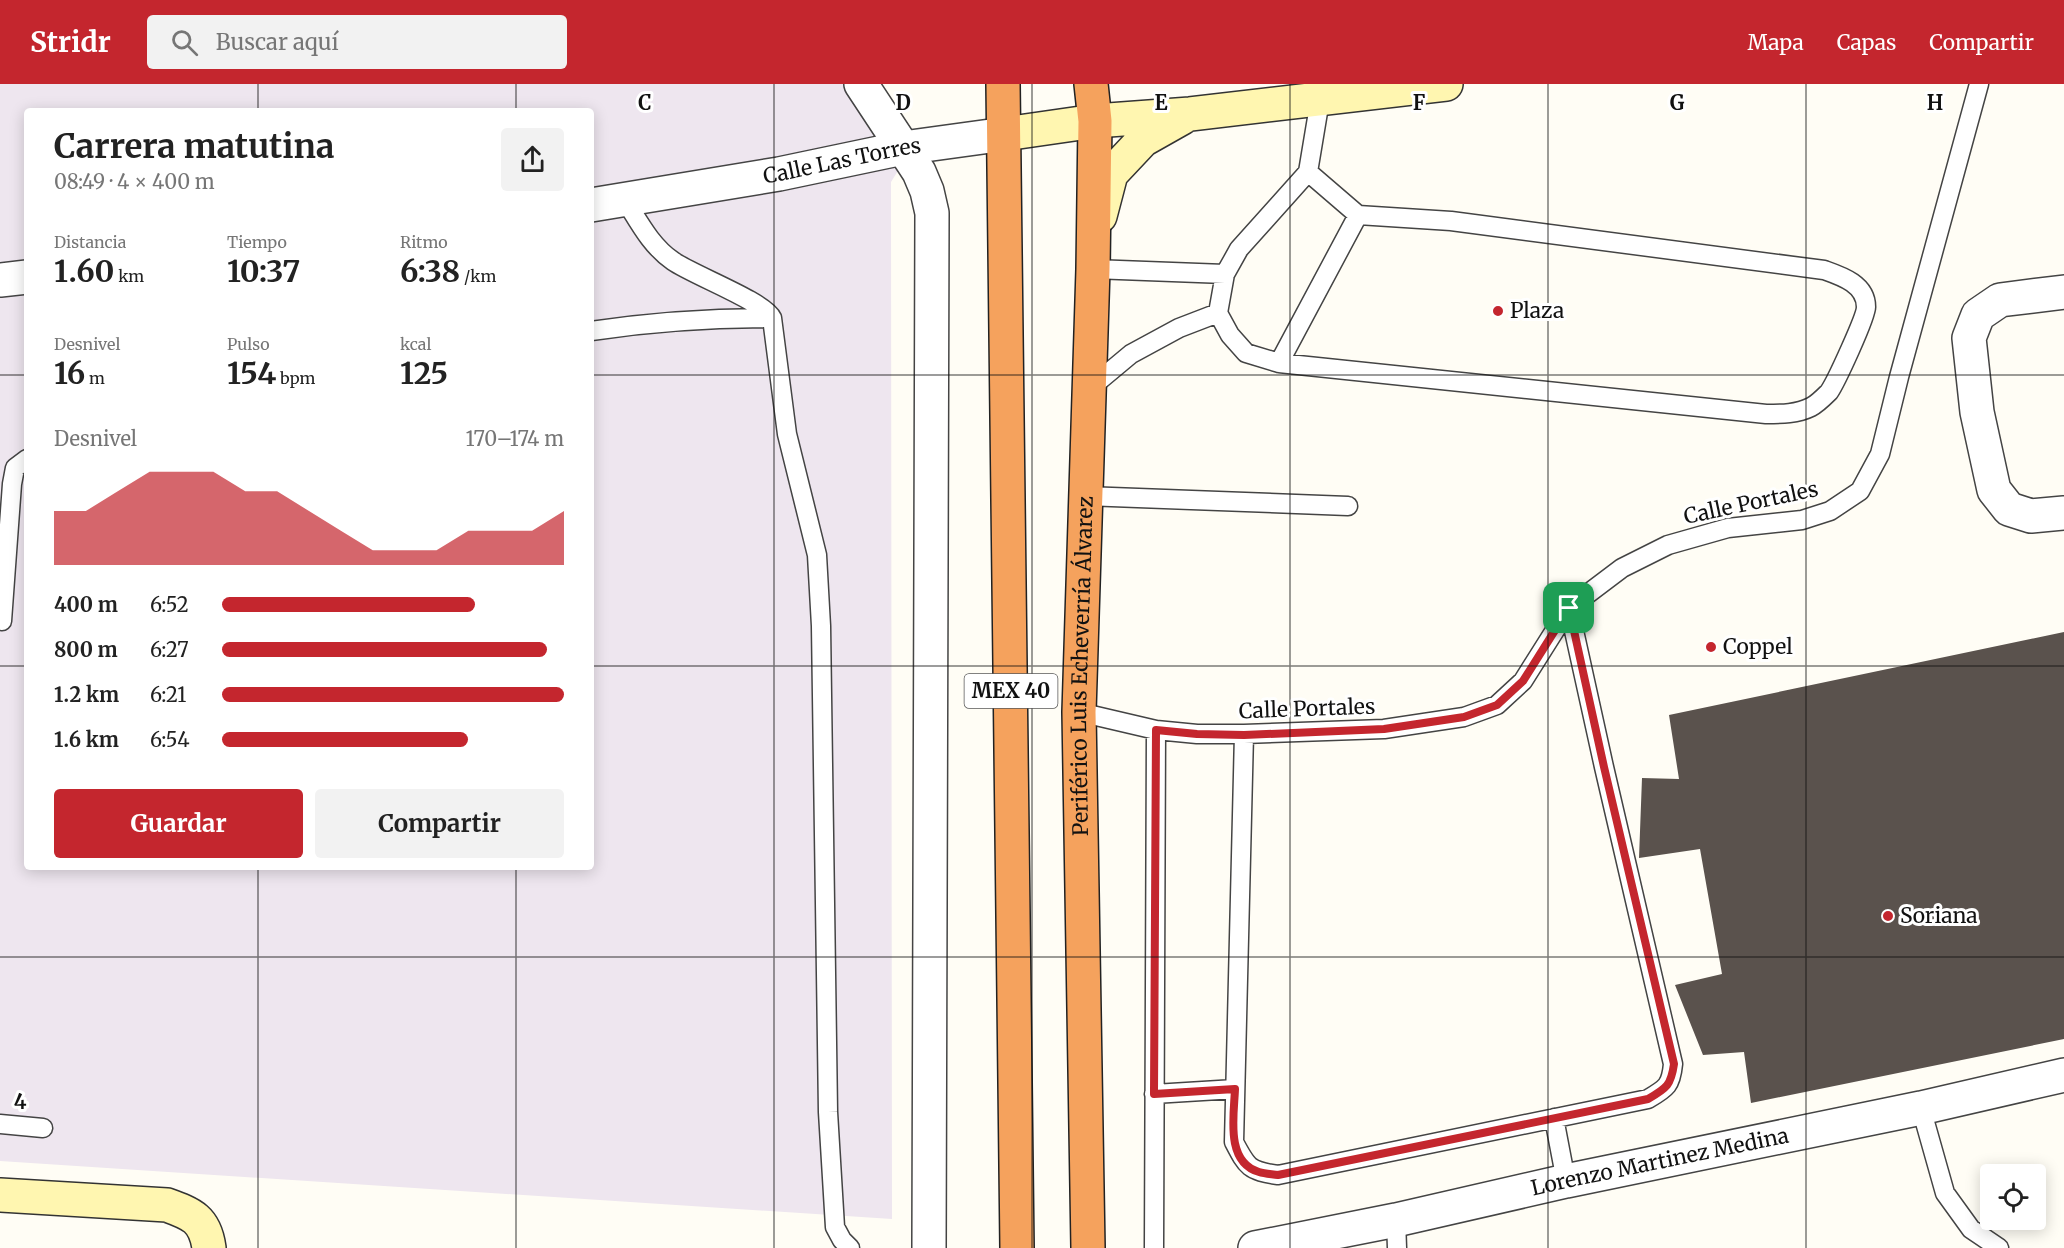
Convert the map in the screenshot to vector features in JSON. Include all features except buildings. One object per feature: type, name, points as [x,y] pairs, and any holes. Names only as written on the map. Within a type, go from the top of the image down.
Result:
[{"type":"highway","name":"MEX 40","points":[[1003,84],[1017,1248]]},
{"type":"highway","points":[[1005,134],[1017,93],[1023,84]]},
{"type":"highway","name":"Periférico Luis Echeverría Álvarez","points":[[1088,1248],[1079,712],[1093,269],[1095,121],[1091,84]]},
{"type":"main road","name":"Calle Las Torres","points":[[1005,134],[1095,121],[1190,114],[1320,92],[1446,84]]},
{"type":"main road","points":[[1092,237],[1111,174],[1143,140],[1190,114]]},
{"type":"main road","points":[[0,1195],[167,1205],[183,1211],[204,1234]]},
{"type":"street","points":[[861,84],[919,172],[927,191],[932,213],[929,1248]]},
{"type":"street","name":"Calle Las Torres","points":[[594,205],[779,174],[903,148],[1005,134]]},
{"type":"street","points":[[0,280],[24,277]]},
{"type":"street","points":[[2064,292],[2000,300],[1978,315],[1969,338],[1977,412],[1994,490],[2009,509],[2031,516],[2064,513]]},
{"type":"street","name":"Lorenzo Martinez Medina","points":[[1255,1248],[1397,1234],[1566,1181],[1921,1108],[2064,1075]]},
{"type":"lane","name":"Calle Portales","points":[[1079,712],[1156,730],[1244,735],[1384,729],[1464,717],[1497,705],[1523,681],[1569,608],[1622,568],[1668,544],[1728,528],[1802,520],[1830,511],[1860,490],[1880,454],[1979,84]]},
{"type":"lane","points":[[1308,172],[1359,215],[1451,221],[1824,270],[1850,279],[1861,291],[1866,306],[1860,328],[1829,392],[1812,406],[1790,414],[1766,414],[1279,363],[1246,353],[1230,335],[1218,313],[1225,274],[1239,249],[1308,172],[1320,92]]},
{"type":"lane","points":[[625,200],[650,240],[672,261],[760,305],[768,310],[772,318],[787,434],[817,555],[821,626],[828,1123],[835,1227],[842,1240],[850,1248]]},
{"type":"lane","points":[[1279,363],[1359,215]]},
{"type":"lane","points":[[1093,269],[1225,274]]},
{"type":"lane","points":[[1088,390],[1131,354],[1179,328],[1218,313]]},
{"type":"lane","points":[[594,331],[634,324],[717,318],[772,318]]},
{"type":"lane","points":[[2,621],[12,484],[15,468],[24,461]]},
{"type":"lane","points":[[1085,496],[1348,506]]},
{"type":"lane","points":[[1244,735],[1234,1142],[1244,1162],[1257,1172],[1278,1175],[1648,1099],[1661,1092],[1672,1080],[1674,1064],[1569,608]]},
{"type":"lane","points":[[1154,1248],[1156,730]]},
{"type":"lane","points":[[1154,1094],[1235,1089]]},
{"type":"lane","points":[[1921,1108],[1945,1193],[1971,1229],[1999,1248]]},
{"type":"lane","points":[[1554,1118],[1566,1181]]},
{"type":"lane","points":[[0,1124],[43,1128]]},
{"type":"shaded area","points":[[0,84],[869,84],[912,148],[891,182],[892,1219],[0,1161]]},
{"type":"place","name":"Plaza","points":[[1498,311]]},
{"type":"place","name":"Coppel","points":[[1711,647]]},
{"type":"place","name":"Soriana","points":[[1888,916]]},
{"type":"route","points":[[1569,608],[1674,1064],[1672,1080],[1661,1092],[1648,1099],[1278,1175],[1257,1172],[1244,1162],[1234,1142],[1235,1089],[1154,1094],[1156,730],[1244,735],[1384,729],[1464,717],[1497,705],[1523,681],[1569,608]]}]
